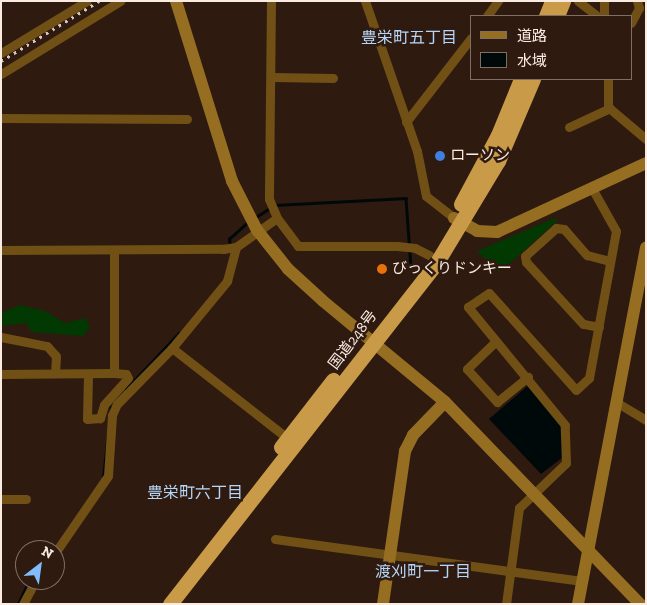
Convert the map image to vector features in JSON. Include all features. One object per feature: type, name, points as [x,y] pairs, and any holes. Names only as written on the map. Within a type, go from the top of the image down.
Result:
[{"type":"highway","points":[[546,15],[552,1]]},
{"type":"highway","points":[[557,15],[563,1]]},
{"type":"highway","name":"国道248号","points":[[159,604],[287,438],[370,340],[429,255],[458,220],[498,135],[521,80]]},
{"type":"highway","name":"国道248号","points":[[170,604],[370,340],[458,220],[498,161],[534,80]]},
{"type":"street","points":[[1,53],[87,1]]},
{"type":"street","points":[[1,74],[120,1]]},
{"type":"street","points":[[176,1],[232,181],[257,230],[288,268],[370,340],[445,402],[640,604]]},
{"type":"street","points":[[270,1],[272,77],[269,199],[276,218],[298,246],[397,246],[415,248],[429,255]]},
{"type":"street","points":[[364,1],[406,122],[426,196],[458,220],[487,234],[497,232],[593,190],[646,163]]},
{"type":"street","points":[[488,15],[498,1]]},
{"type":"street","points":[[578,1],[596,15]]},
{"type":"street","points":[[604,1],[604,15]]},
{"type":"street","points":[[632,21],[639,8],[637,1]]},
{"type":"street","points":[[406,122],[470,39]]},
{"type":"street","points":[[272,77],[333,78]]},
{"type":"street","points":[[608,80],[609,107],[646,139]]},
{"type":"street","points":[[569,127],[609,107]]},
{"type":"street","points":[[1,118],[187,119]]},
{"type":"street","points":[[506,604],[519,508],[566,463],[565,428],[528,377],[468,311],[484,293],[489,293],[576,390],[589,378],[616,231],[593,190]]},
{"type":"street","points":[[64,540],[108,476],[112,415],[117,404],[172,348],[227,281],[236,247],[276,218]]},
{"type":"street","points":[[598,327],[583,324],[526,262],[525,256],[556,228],[564,229],[587,255],[609,261]]},
{"type":"street","points":[[1,250],[236,247]]},
{"type":"street","points":[[578,604],[646,247]]},
{"type":"street","points":[[114,250],[114,373]]},
{"type":"street","points":[[1,337],[47,346],[56,356],[55,373]]},
{"type":"street","points":[[495,342],[467,369],[497,402],[528,377]]},
{"type":"street","points":[[172,348],[287,438]]},
{"type":"street","points":[[1,374],[114,373],[126,374],[128,378],[104,405],[100,418],[88,419],[88,374]]},
{"type":"street","points":[[383,604],[405,451],[412,435],[445,402]]},
{"type":"street","points":[[616,402],[646,420]]},
{"type":"street","points":[[1,499],[26,499]]},
{"type":"street","points":[[275,539],[582,581]]},
{"type":"street","points":[[23,604],[31,590]]},
{"type":"green space","points":[[555,218],[558,220],[499,273],[477,251]]},
{"type":"green space","points":[[20,305],[45,311],[65,323],[85,318],[90,327],[83,336],[32,332],[26,323],[1,326],[1,313]]},
{"type":"water","points":[[531,383],[563,423],[563,457],[541,474],[489,419]]},
{"type":"waterway","points":[[275,205],[406,198],[411,267]]},
{"type":"waterway","points":[[256,217],[270,208]]},
{"type":"waterway","points":[[230,247],[229,239],[249,221]]},
{"type":"waterway","points":[[126,389],[179,333]]},
{"type":"waterway","points":[[103,478],[111,407]]},
{"type":"waterway","points":[[18,604],[24,590]]},
{"type":"railway","points":[[1,61],[99,1]]},
{"type":"place","name":"ローソン","points":[[440,156]]},
{"type":"place","name":"びっくりドンキー","points":[[382,269]]},
{"type":"district","name":"豊栄町五丁目","points":[[409,38]]},
{"type":"district","name":"豊栄町六丁目","points":[[195,493]]},
{"type":"district","name":"渡刈町一丁目","points":[[423,572]]}]
